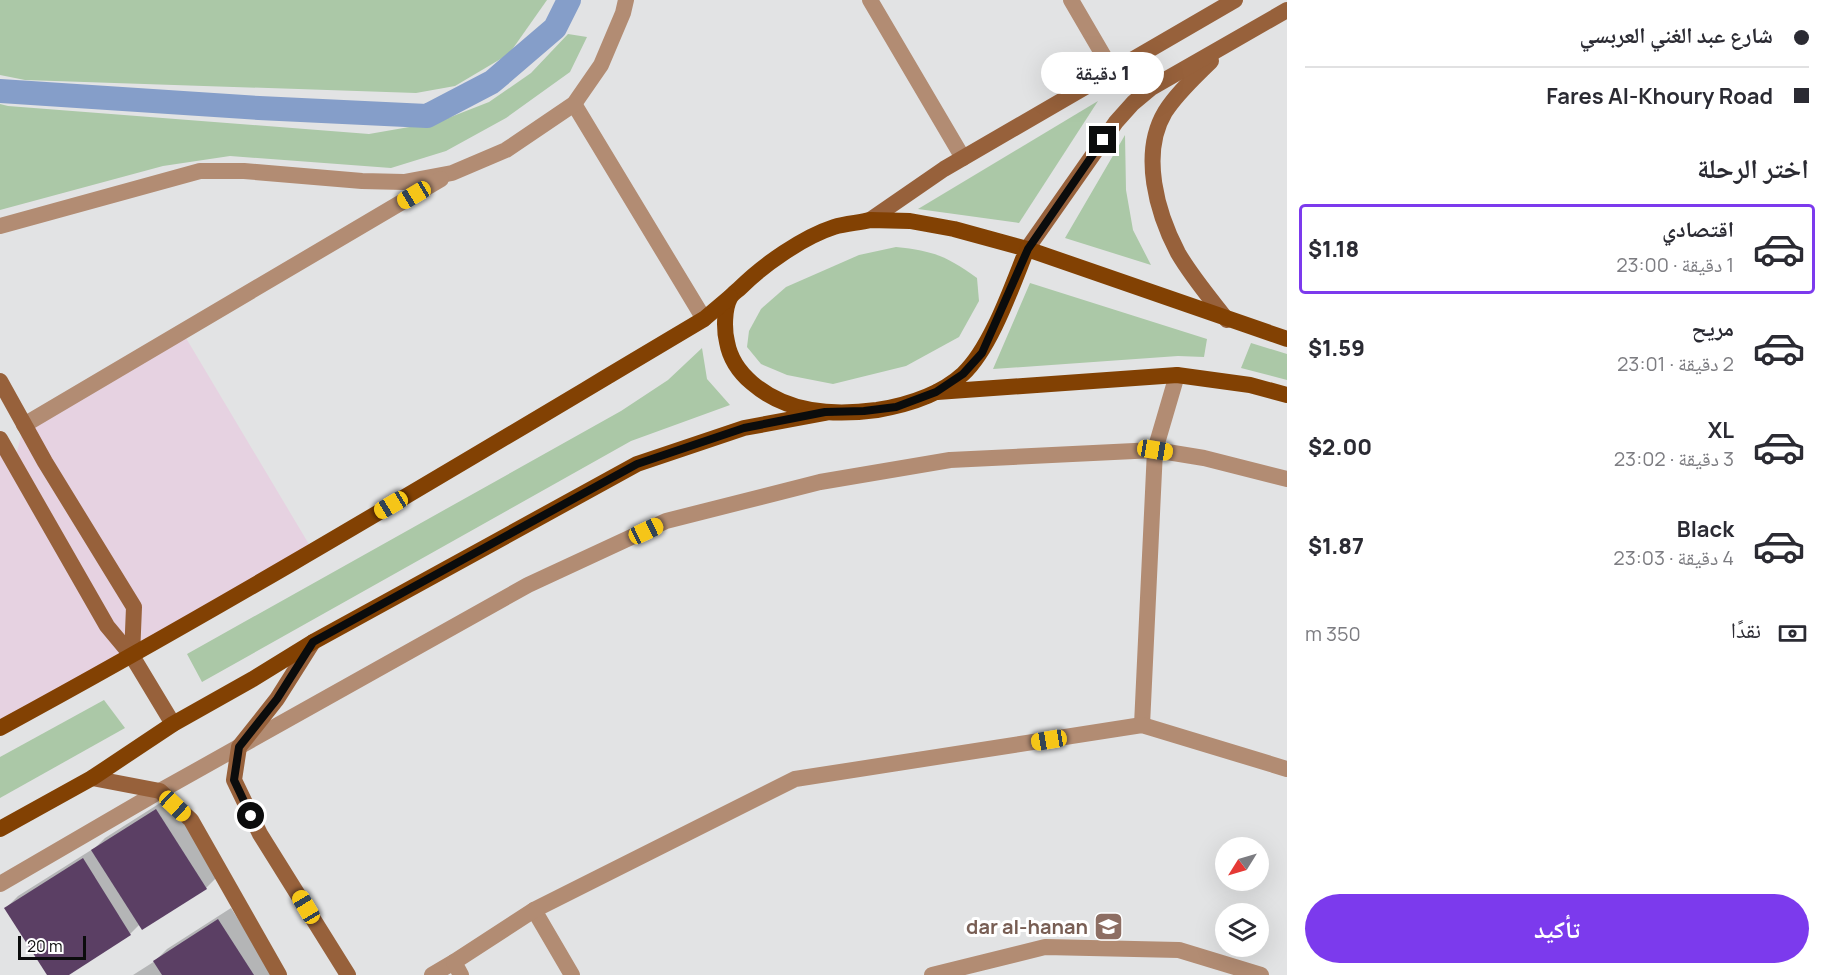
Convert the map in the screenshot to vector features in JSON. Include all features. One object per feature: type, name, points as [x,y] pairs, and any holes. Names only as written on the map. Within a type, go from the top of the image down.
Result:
[{"type":"main road","points":[[870,220],[963,158],[1113,72],[1214,5],[1235,0]]},
{"type":"main road","points":[[0,829],[93,778],[173,724],[313,642],[637,464],[744,428],[825,412],[896,407],[936,392],[963,374],[982,353],[1028,249],[1116,122],[1133,103],[1151,88],[1287,10]]},
{"type":"main road","points":[[1227,320],[1198,284],[1179,254],[1166,227],[1155,184],[1153,162],[1154,139],[1164,113],[1185,87],[1230,43]]},
{"type":"main road","points":[[0,728],[132,656],[704,320],[748,279],[776,257],[834,227],[870,220],[910,221],[932,225],[1028,249],[1287,339]]},
{"type":"main road","points":[[730,297],[724,329],[729,355],[743,376],[765,394],[788,405],[825,412]]},
{"type":"main road","points":[[936,392],[1177,375],[1250,385],[1287,395]]},
{"type":"main road","points":[[0,381],[134,607],[132,656]]},
{"type":"main road","points":[[0,439],[107,626],[132,656],[173,724]]},
{"type":"main road","points":[[313,642],[277,699],[239,747],[234,780],[256,825],[348,975]]},
{"type":"main road","points":[[93,778],[160,791],[190,820],[279,975]]},
{"type":"street","points":[[24,425],[452,172],[506,150],[574,104],[601,65],[623,13],[626,0]]},
{"type":"street","points":[[870,0],[963,158]]},
{"type":"street","points":[[1071,0],[1113,72]]},
{"type":"street","points":[[574,104],[704,320]]},
{"type":"street","points":[[0,225],[200,171],[244,171],[362,181],[404,182],[452,172]]},
{"type":"street","points":[[1142,725],[1155,450],[1177,375]]},
{"type":"street","points":[[0,884],[160,791],[528,585],[666,521],[820,482],[950,460],[1155,450],[1203,458],[1287,479]]},
{"type":"street","points":[[432,975],[458,968],[534,910],[795,779],[1142,725],[1287,769]]},
{"type":"street","points":[[534,910],[572,975]]},
{"type":"street","points":[[932,975],[1045,947],[1179,950],[1261,975]]},
{"type":"shaded area","points":[[183,333],[313,551],[0,728],[0,439],[14,463],[24,425]]},
{"type":"green space","points":[[0,0],[547,0],[509,54],[455,86],[416,93],[25,80],[0,75]]},
{"type":"green space","points":[[568,34],[587,37],[570,72],[506,118],[446,151],[391,168],[230,156],[163,166],[0,210],[0,104],[369,134],[438,122],[489,102],[531,73]]},
{"type":"green space","points":[[1098,101],[1019,223],[918,209]]},
{"type":"green space","points":[[1125,135],[1126,190],[1133,230],[1151,265],[1065,238]]},
{"type":"green space","points":[[896,247],[920,250],[939,256],[957,264],[977,278],[979,301],[959,337],[906,366],[833,384],[787,375],[761,364],[747,347],[749,331],[761,309],[786,287],[859,255]]},
{"type":"green space","points":[[1030,283],[1207,339],[1204,357],[1178,356],[993,369]]},
{"type":"green space","points":[[1251,343],[1287,354],[1287,380],[1241,368]]},
{"type":"green space","points":[[702,348],[707,379],[730,405],[631,441],[202,682],[187,654],[621,411],[668,380]]},
{"type":"green space","points":[[104,700],[125,728],[0,798],[0,757]]},
{"type":"building","points":[[156,809],[207,889],[142,930],[91,850]]},
{"type":"building","points":[[83,858],[131,935],[69,975],[47,975],[4,908]]},
{"type":"building","points":[[218,919],[254,975],[162,975],[153,961]]},
{"type":"waterway","points":[[0,91],[259,108],[427,116],[492,82],[555,28],[569,0]]},
{"type":"place","name":"dar al-hanan","points":[[1109,926]]},
{"type":"route","points":[[251,816],[234,780],[239,747],[277,699],[313,642],[637,464],[744,428],[825,412],[896,407],[936,392],[963,374],[982,353],[1028,249],[1103,140]]}]
